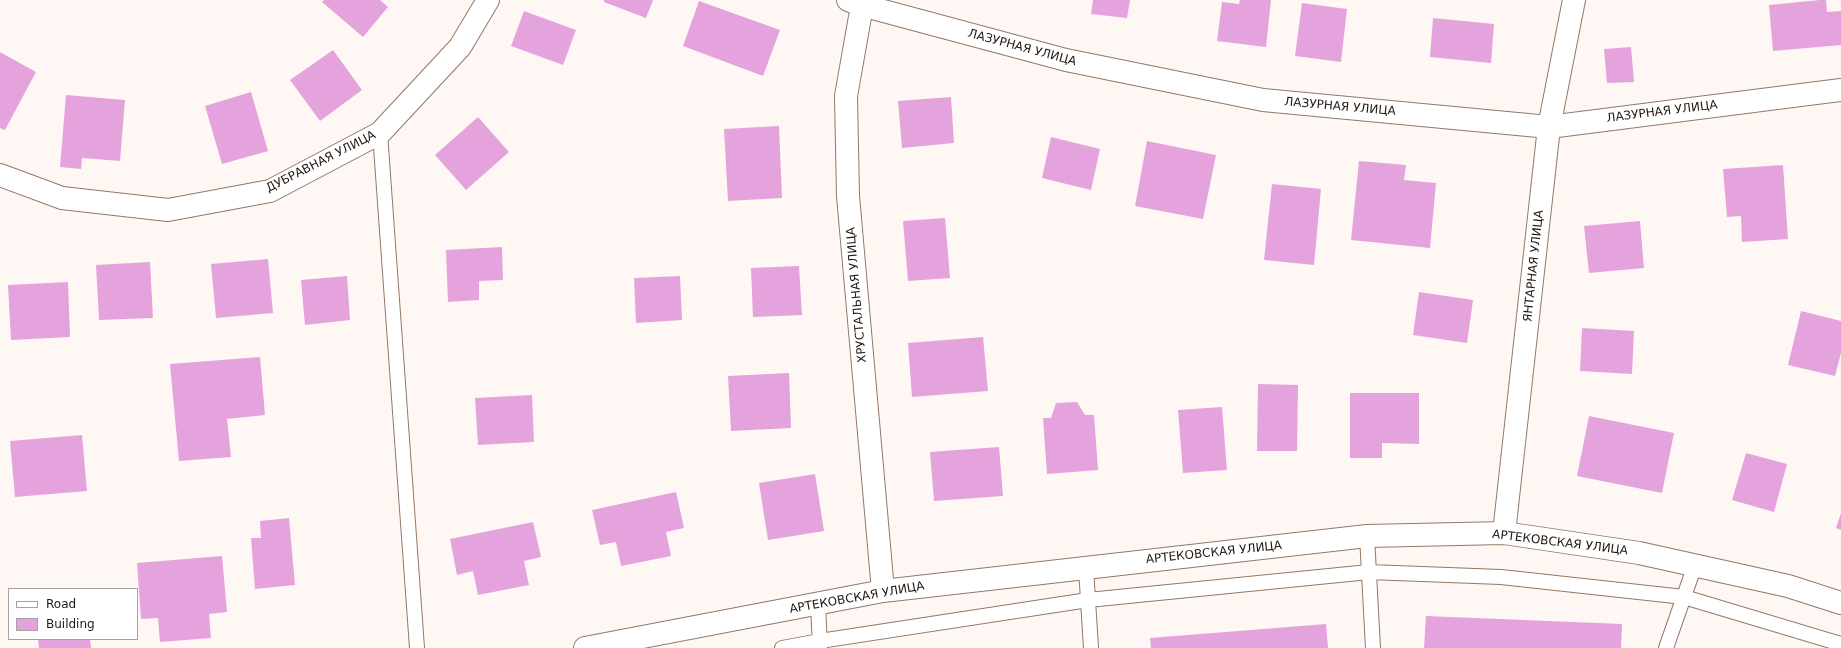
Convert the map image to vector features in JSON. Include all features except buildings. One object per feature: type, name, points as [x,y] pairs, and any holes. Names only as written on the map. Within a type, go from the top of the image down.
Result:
[{"type":"street","name":"ДУБРАВНАЯ УЛИЦА","points":[[0,176],[62,198],[168,210],[270,191],[380,133],[460,48],[488,0]]},
{"type":"street","name":"ЯНТАРНАЯ УЛИЦА","points":[[1504,533],[1549,126],[1574,0]]},
{"type":"street","name":"ЛАЗУРНАЯ УЛИЦА","points":[[857,2],[1066,60],[1263,100],[1549,126],[1841,90]]},
{"type":"street","name":"ХРУСТАЛЬНАЯ УЛИЦА","points":[[857,2],[846,96],[848,196],[883,591]]},
{"type":"street","name":"АРТЕКОВСКАЯ УЛИЦА","points":[[585,648],[883,591],[1367,536],[1504,533],[1639,553],[1788,586],[1841,603]]},
{"type":"lane","points":[[380,133],[418,648]]},
{"type":"lane","points":[[1367,536],[1373,648]]},
{"type":"lane","points":[[1666,648],[1695,565]]},
{"type":"lane","points":[[1086,568],[1091,648]]},
{"type":"lane","points":[[782,648],[820,644],[1088,600],[1369,572],[1501,577],[1684,597],[1841,644]]},
{"type":"lane","points":[[818,604],[820,644]]}]
